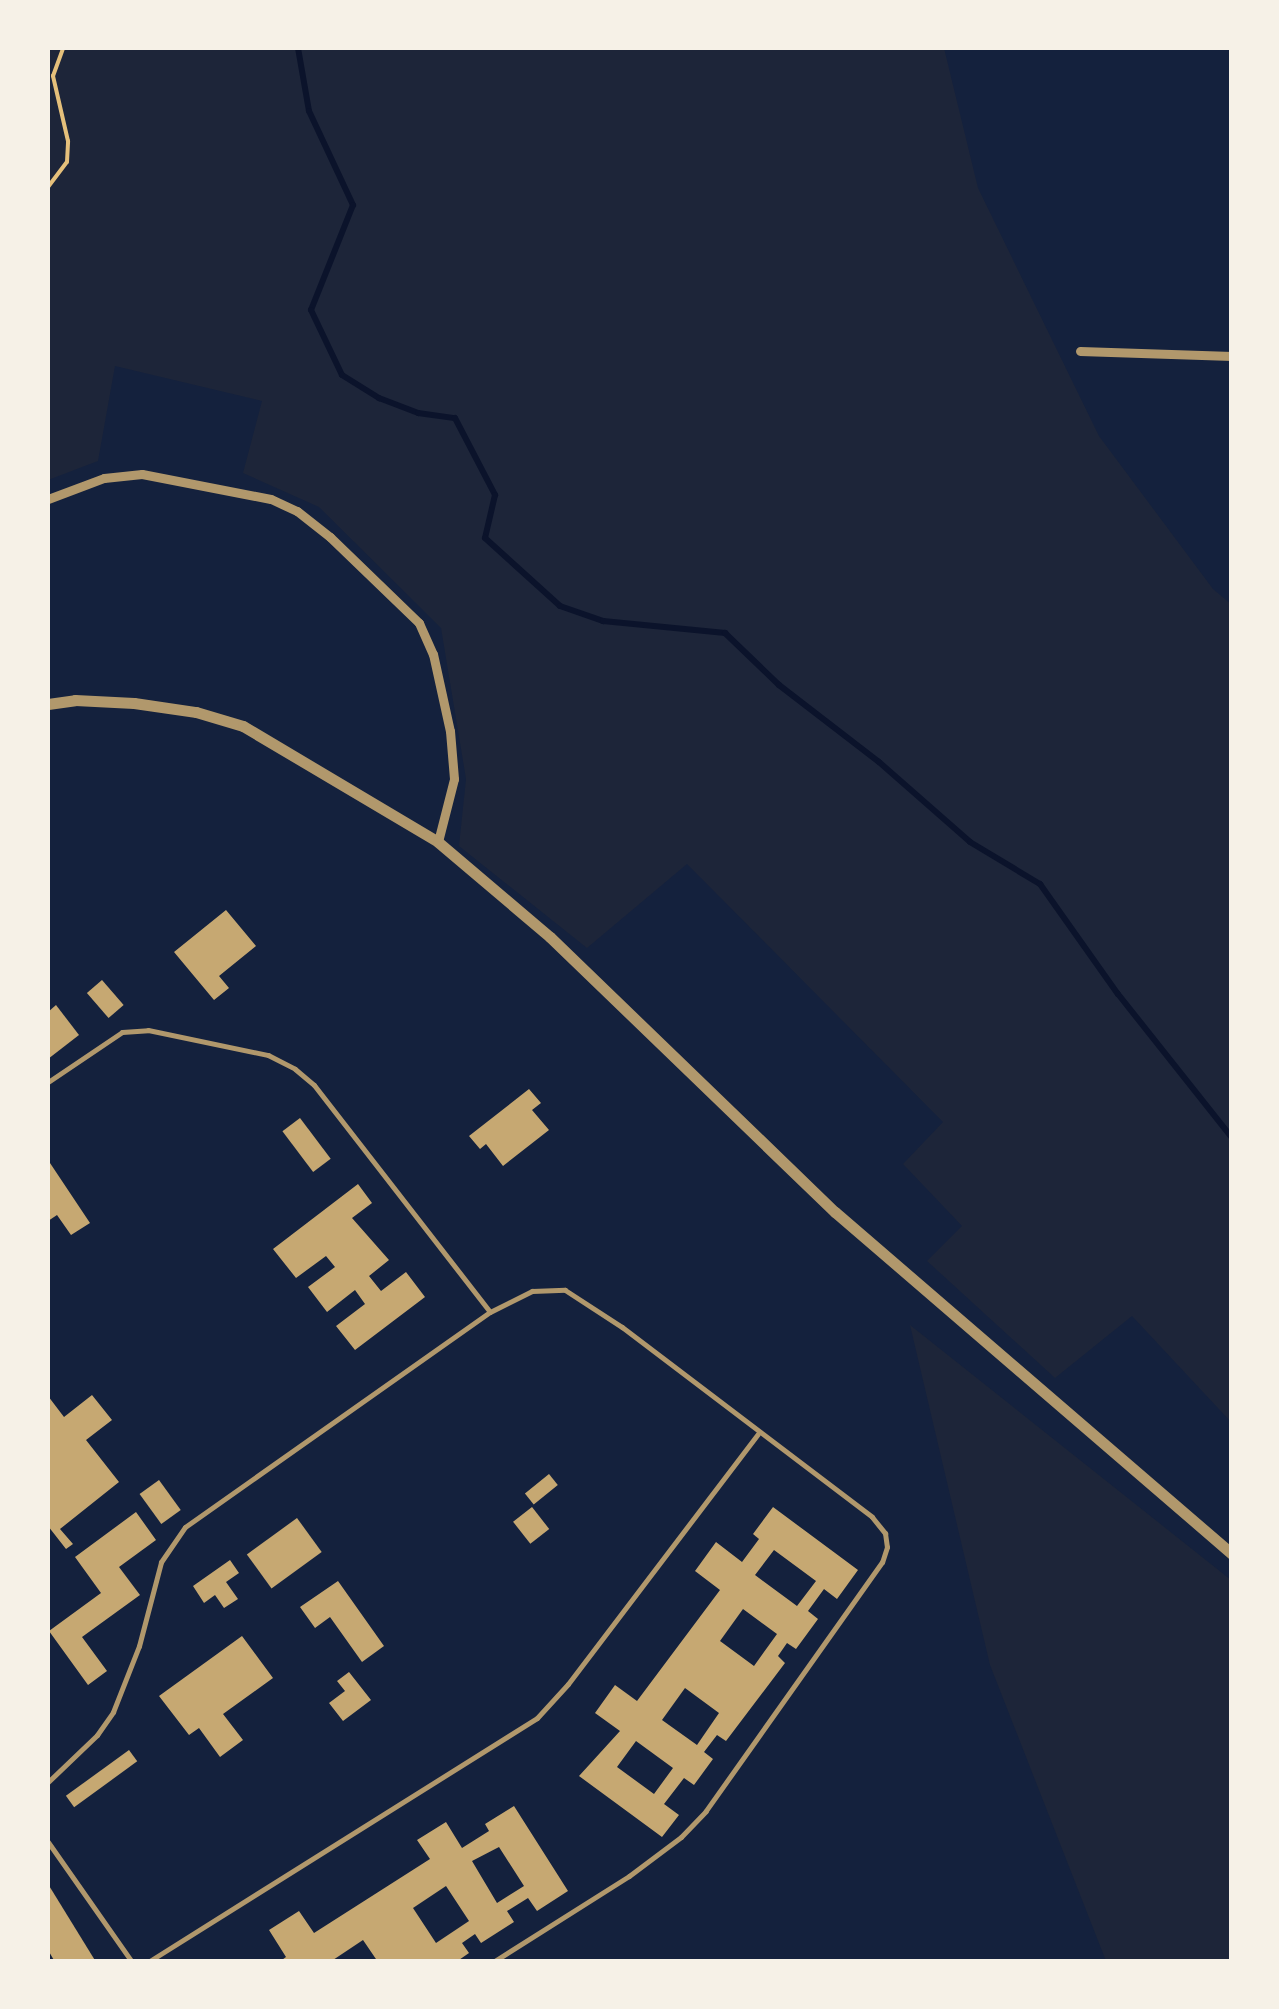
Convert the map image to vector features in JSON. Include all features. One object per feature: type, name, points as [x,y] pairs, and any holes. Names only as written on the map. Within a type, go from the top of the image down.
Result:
[{"type":"street","points":[[1080,351],[1232,356]]},
{"type":"street","points":[[48,499],[104,478],[142,474],[271,498],[297,511],[330,537],[419,623],[433,654],[450,731],[454,778],[438,842]]},
{"type":"street","points":[[48,704],[75,700],[134,703],[196,712],[243,726],[438,842],[550,936],[836,1212],[1232,1554]]},
{"type":"lane","points":[[48,1082],[122,1032],[148,1030],[268,1055],[295,1069],[314,1085],[490,1312]]},
{"type":"lane","points":[[48,1782],[97,1735],[113,1712],[139,1646],[161,1562],[186,1527],[490,1312],[532,1291],[565,1290],[622,1327],[872,1517],[885,1532],[887,1547],[882,1562],[706,1811],[681,1837],[629,1876],[493,1962]]},
{"type":"lane","points":[[148,1962],[536,1718],[568,1684],[758,1434]]},
{"type":"lane","points":[[48,1842],[132,1962]]},
{"type":"path","points":[[48,187],[67,162],[68,141],[54,76],[63,48]]},
{"type":"shaded area","points":[[48,48],[944,48],[978,188],[1099,436],[1213,589],[1231,604],[1231,1422],[1132,1316],[1055,1378],[927,1261],[962,1226],[903,1164],[943,1122],[687,864],[587,948],[459,846],[466,779],[441,628],[319,507],[243,473],[262,401],[115,366],[98,461],[48,480]]},
{"type":"shaded area","points":[[910,1325],[1231,1580],[1231,1961],[1106,1961],[990,1665]]},
{"type":"building","points":[[226,910],[256,946],[219,976],[229,988],[214,1000],[174,952]]},
{"type":"building","points":[[102,980],[124,1005],[109,1018],[87,993]]},
{"type":"building","points":[[56,1005],[79,1035],[48,1059],[48,1012]]},
{"type":"building","points":[[529,1089],[541,1103],[532,1110],[549,1130],[503,1166],[486,1144],[480,1149],[469,1136]]},
{"type":"building","points":[[300,1118],[331,1159],[313,1172],[282,1131]]},
{"type":"building","points":[[48,1160],[90,1223],[71,1235],[57,1215],[48,1221]]},
{"type":"building","points":[[358,1184],[372,1203],[352,1218],[389,1260],[369,1276],[381,1291],[406,1272],[425,1297],[355,1350],[336,1326],[365,1304],[355,1290],[327,1312],[308,1287],[335,1267],[326,1256],[296,1278],[273,1249]]},
{"type":"building","points":[[92,1395],[112,1420],[86,1440],[119,1482],[60,1529],[73,1544],[66,1549],[48,1526],[48,1396],[64,1417]]},
{"type":"building","points":[[549,1474],[558,1485],[534,1504],[525,1494]]},
{"type":"building","points":[[159,1480],[181,1510],[161,1524],[140,1494]]},
{"type":"building","points":[[532,1507],[549,1529],[530,1544],[513,1522]]},
{"type":"building","points":[[773,1507],[858,1570],[837,1599],[824,1589],[808,1611],[818,1619],[796,1649],[787,1643],[778,1656],[785,1663],[726,1741],[717,1735],[704,1752],[713,1759],[694,1785],[684,1778],[664,1804],[679,1815],[662,1837],[579,1776],[620,1731],[595,1713],[615,1685],[637,1701],[720,1590],[695,1571],[716,1542],[742,1562],[759,1539],[753,1534]],"holes":[[[774,1550],[816,1581],[797,1606],[755,1575]],[[743,1609],[777,1634],[754,1666],[720,1641]],[[685,1688],[719,1713],[697,1745],[662,1720]],[[636,1741],[673,1768],[654,1794],[617,1767]]]},
{"type":"building","points":[[136,1512],[156,1540],[119,1567],[140,1595],[82,1637],[107,1671],[88,1685],[49,1631],[101,1593],[75,1557]]},
{"type":"building","points":[[297,1518],[322,1552],[272,1588],[247,1554]]},
{"type":"building","points":[[230,1560],[239,1573],[226,1582],[238,1599],[224,1608],[215,1595],[204,1603],[193,1586]]},
{"type":"building","points":[[338,1581],[384,1646],[362,1662],[330,1617],[315,1628],[300,1607]]},
{"type":"building","points":[[242,1636],[273,1678],[223,1714],[243,1740],[220,1757],[199,1728],[189,1735],[159,1696]]},
{"type":"building","points":[[349,1672],[371,1700],[343,1721],[329,1703],[345,1691],[337,1681]]},
{"type":"building","points":[[129,1750],[137,1761],[74,1807],[66,1796]]},
{"type":"building","points":[[514,1806],[568,1891],[537,1911],[528,1898],[507,1911],[514,1922],[481,1943],[475,1934],[462,1943],[469,1953],[456,1962],[378,1962],[363,1940],[330,1962],[279,1962],[286,1957],[269,1930],[299,1911],[314,1933],[430,1859],[417,1840],[446,1822],[462,1848],[489,1831],[485,1824]],"holes":[[[499,1847],[524,1886],[497,1903],[472,1861]],[[446,1886],[469,1921],[436,1943],[413,1908]]]},
{"type":"building","points":[[48,1884],[96,1962],[55,1962],[48,1950]]},
{"type":"waterway","points":[[298,48],[309,111],[353,205],[311,310],[342,375],[379,398],[418,413],[455,418],[495,495],[485,538],[560,606],[603,621],[725,633],[779,685],[879,762],[970,842],[1040,884],[1118,994],[1232,1138]]}]
